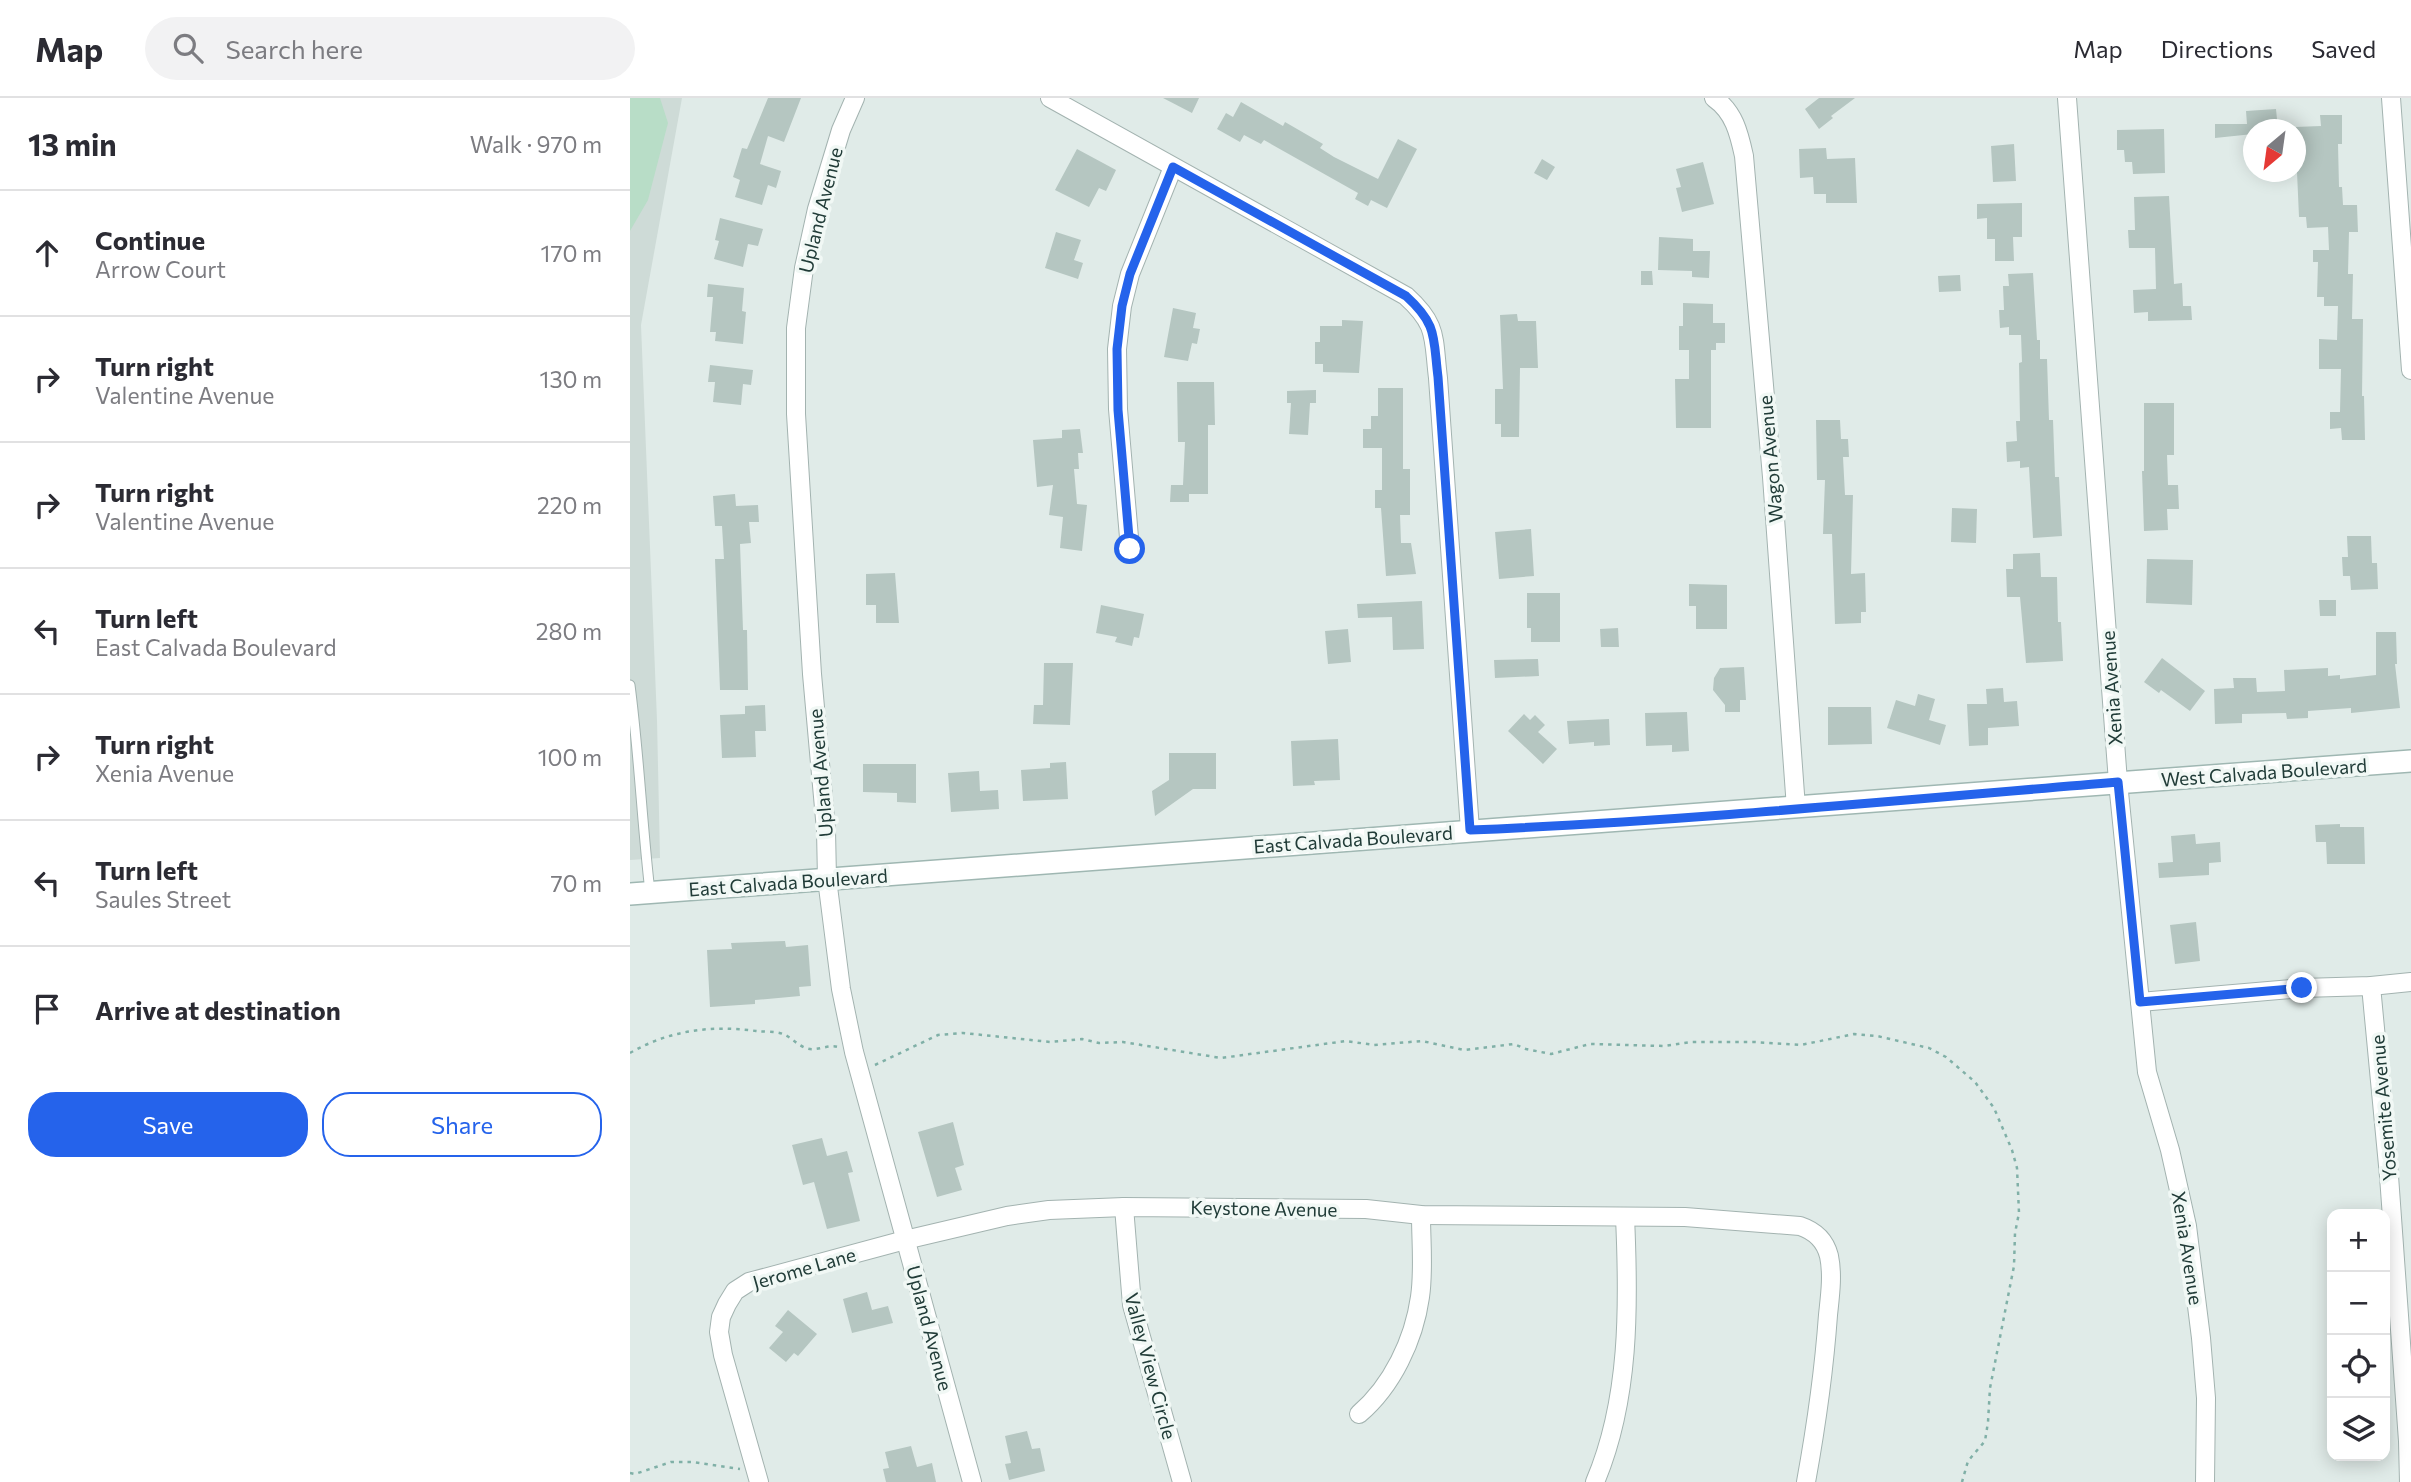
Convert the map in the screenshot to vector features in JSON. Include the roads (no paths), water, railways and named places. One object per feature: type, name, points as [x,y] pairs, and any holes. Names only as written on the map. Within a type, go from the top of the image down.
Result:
[{"type":"main road","name":"West Calvada Boulevard","points":[[2118,782],[2411,761]]},
{"type":"main road","name":"East Calvada Boulevard","points":[[640,893],[2118,782]]},
{"type":"street","name":"Upland Avenue","points":[[856,98],[841,130],[817,209],[804,268],[796,328],[796,414],[812,674],[826,830],[827,879],[841,989],[854,1052],[972,1482]]},
{"type":"street","points":[[1051,98],[1406,296],[1424,313],[1432,328],[1439,391],[1470,830]]},
{"type":"street","name":"Wagon Avenue","points":[[1714,98],[1730,113],[1739,131],[1744,156],[1772,477],[1796,808]]},
{"type":"street","name":"Xenia Avenue","points":[[2067,98],[2118,782],[2147,1072],[2170,1150],[2187,1226],[2202,1338],[2206,1398],[2205,1482]]},
{"type":"street","points":[[2391,98],[2411,370]]},
{"type":"street","points":[[1130,549],[1118,410],[1117,349],[1122,306],[1130,274],[1173,167]]},
{"type":"street","points":[[2140,1002],[2411,982]]},
{"type":"street","name":"Yosemite Avenue","points":[[2371,986],[2389,1176],[2409,1482]]},
{"type":"street","name":"Keystone Avenue","points":[[905,1240],[1007,1216],[1049,1210],[1124,1207],[1366,1209],[1421,1215],[1685,1217],[1800,1226],[1810,1229],[1822,1240],[1829,1254],[1831,1277],[1826,1339],[1807,1482]]},
{"type":"street","name":"Valley View Circle","points":[[1124,1207],[1132,1305],[1182,1482]]},
{"type":"street","points":[[1359,1414],[1384,1388],[1403,1353],[1414,1325],[1420,1294],[1421,1215]]},
{"type":"street","points":[[1595,1482],[1606,1457],[1616,1416],[1624,1355],[1628,1277],[1625,1217]]},
{"type":"street","name":"Jerome Lane","points":[[758,1476],[723,1355],[719,1332],[721,1317],[735,1291],[749,1282],[905,1240]]},
{"type":"lane","points":[[630,685],[637,737],[641,811],[640,893]]}]
